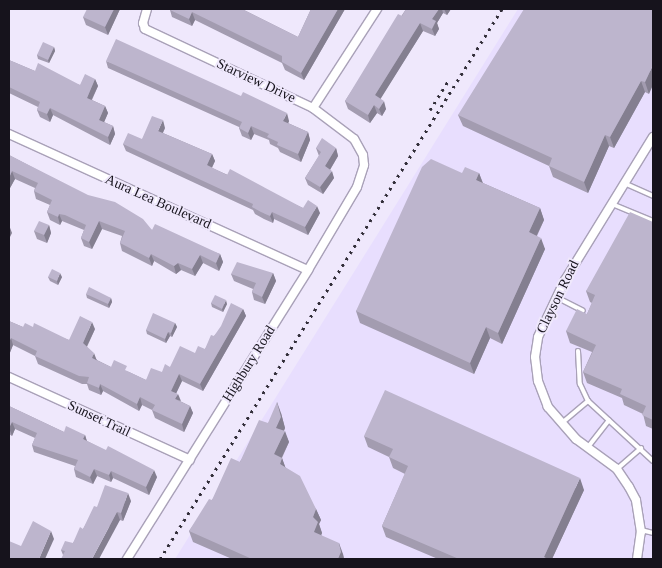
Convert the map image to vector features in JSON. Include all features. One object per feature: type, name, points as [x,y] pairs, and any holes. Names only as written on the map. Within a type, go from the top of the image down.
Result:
[{"type":"street","name":"Starview Drive","points":[[147,9],[143,23],[145,30],[313,108],[354,139],[363,155],[364,165]]},
{"type":"street","points":[[313,108],[377,9]]},
{"type":"street","name":"Aura Lea Boulevard","points":[[9,134],[308,270]]},
{"type":"street","name":"Clayson Road","points":[[637,559],[641,530],[636,500],[617,469],[560,423],[544,401],[535,357],[538,337],[556,297],[653,137]]},
{"type":"street","name":"Highbury Road","points":[[127,559],[308,270],[357,187],[364,165]]},
{"type":"street","name":"Sunset Trail","points":[[9,377],[190,460]]},
{"type":"lane","points":[[624,183],[653,196]]},
{"type":"lane","points":[[612,204],[653,221]]},
{"type":"lane","points":[[556,297],[583,312]]},
{"type":"lane","points":[[578,351],[580,384],[588,402],[641,448],[653,461]]},
{"type":"lane","points":[[560,423],[588,402]]},
{"type":"lane","points":[[588,447],[609,420]]},
{"type":"lane","points":[[617,469],[641,448]]},
{"type":"lane","points":[[641,530],[653,533]]},
{"type":"shaded area","points":[[518,9],[653,9],[653,559],[175,559]]},
{"type":"building","points":[[87,9],[114,9],[105,27],[83,17]]},
{"type":"building","points":[[170,9],[242,9],[298,37],[311,9],[338,9],[301,73],[282,62],[282,56],[192,12],[189,19]]},
{"type":"building","points":[[406,9],[439,9],[432,19],[436,21],[432,29],[420,23],[375,95],[384,101],[379,109],[374,105],[368,115],[345,101],[398,14],[402,16]]},
{"type":"building","points":[[524,9],[653,9],[653,65],[645,82],[641,81],[610,137],[605,135],[584,182],[549,166],[552,158],[458,115]]},
{"type":"building","points":[[116,39],[241,96],[243,92],[287,113],[283,121],[308,132],[298,154],[277,145],[278,142],[267,137],[269,134],[251,126],[248,133],[239,128],[242,122],[106,61]]},
{"type":"building","points":[[43,42],[54,47],[48,60],[37,55]]},
{"type":"building","points":[[9,60],[35,71],[38,63],[80,85],[85,74],[95,79],[87,98],[105,106],[99,120],[113,126],[108,137],[50,108],[47,114],[37,110],[40,102],[9,87]]},
{"type":"building","points":[[152,116],[163,120],[158,131],[212,154],[207,165],[227,175],[230,169],[303,208],[308,200],[317,206],[305,227],[272,212],[270,216],[261,212],[252,207],[253,204],[123,144],[128,133],[142,139]]},
{"type":"building","points":[[322,138],[336,148],[325,166],[332,171],[320,187],[305,178],[321,152],[316,148]]},
{"type":"building","points":[[9,155],[88,195],[115,202],[143,219],[152,230],[155,224],[220,254],[216,263],[200,255],[192,269],[178,263],[174,266],[151,254],[149,258],[120,243],[125,231],[99,221],[89,242],[81,238],[86,225],[65,215],[59,214],[58,217],[47,212],[52,200],[34,191],[38,183],[12,171],[9,178]]},
{"type":"building","points":[[431,159],[462,173],[465,167],[479,173],[476,180],[540,208],[529,232],[541,238],[498,333],[486,327],[470,363],[356,311],[422,167]]},
{"type":"building","points":[[630,212],[653,222],[653,420],[642,415],[646,406],[620,394],[622,389],[583,372],[596,345],[566,331],[577,309],[587,314],[595,295],[586,291]]},
{"type":"building","points":[[39,221],[49,225],[44,235],[34,231]]},
{"type":"building","points":[[237,262],[273,273],[262,297],[252,292],[256,283],[231,274]]},
{"type":"building","points":[[52,269],[60,273],[57,281],[48,277]]},
{"type":"building","points":[[89,287],[111,298],[108,304],[86,294]]},
{"type":"building","points":[[215,295],[226,300],[222,309],[211,303]]},
{"type":"building","points":[[231,303],[243,309],[200,384],[179,374],[171,391],[178,394],[175,399],[190,406],[182,424],[152,410],[155,405],[140,397],[137,404],[100,384],[99,388],[87,383],[89,377],[79,376],[35,356],[37,351],[11,338],[9,342],[9,321],[23,327],[25,323],[33,327],[34,323],[69,340],[80,316],[92,322],[83,343],[94,353],[92,358],[111,367],[114,360],[127,366],[125,370],[146,380],[151,368],[162,372],[165,364],[170,367],[180,346],[195,353],[198,346],[205,349],[211,335],[214,336],[221,326]]},
{"type":"building","points":[[153,313],[175,323],[171,333],[168,332],[165,339],[146,330]]},
{"type":"building","points":[[385,390],[580,478],[544,557],[548,559],[459,559],[382,526],[408,466],[389,457],[393,449],[364,436]]},
{"type":"building","points":[[277,402],[281,417],[276,428],[285,431],[274,454],[282,458],[280,464],[300,476],[316,509],[313,517],[318,522],[314,532],[339,543],[341,552],[338,559],[252,559],[189,531],[209,499],[212,500],[231,458],[240,462],[259,420],[268,423]]},
{"type":"building","points":[[9,406],[64,432],[66,426],[85,435],[83,439],[106,450],[108,446],[154,470],[146,487],[111,471],[109,475],[94,469],[90,477],[74,469],[78,460],[32,445],[37,433],[12,422],[9,428]]},
{"type":"building","points":[[105,485],[128,493],[121,513],[117,512],[92,559],[61,559],[65,551],[61,550],[65,541],[73,543],[80,527],[83,529],[94,506],[97,507]]},
{"type":"building","points":[[33,521],[51,531],[39,559],[9,559],[9,541],[21,546]]},
{"type":"railway","points":[[160,559],[502,9]]},
{"type":"railway","points":[[430,110],[449,80]]}]
